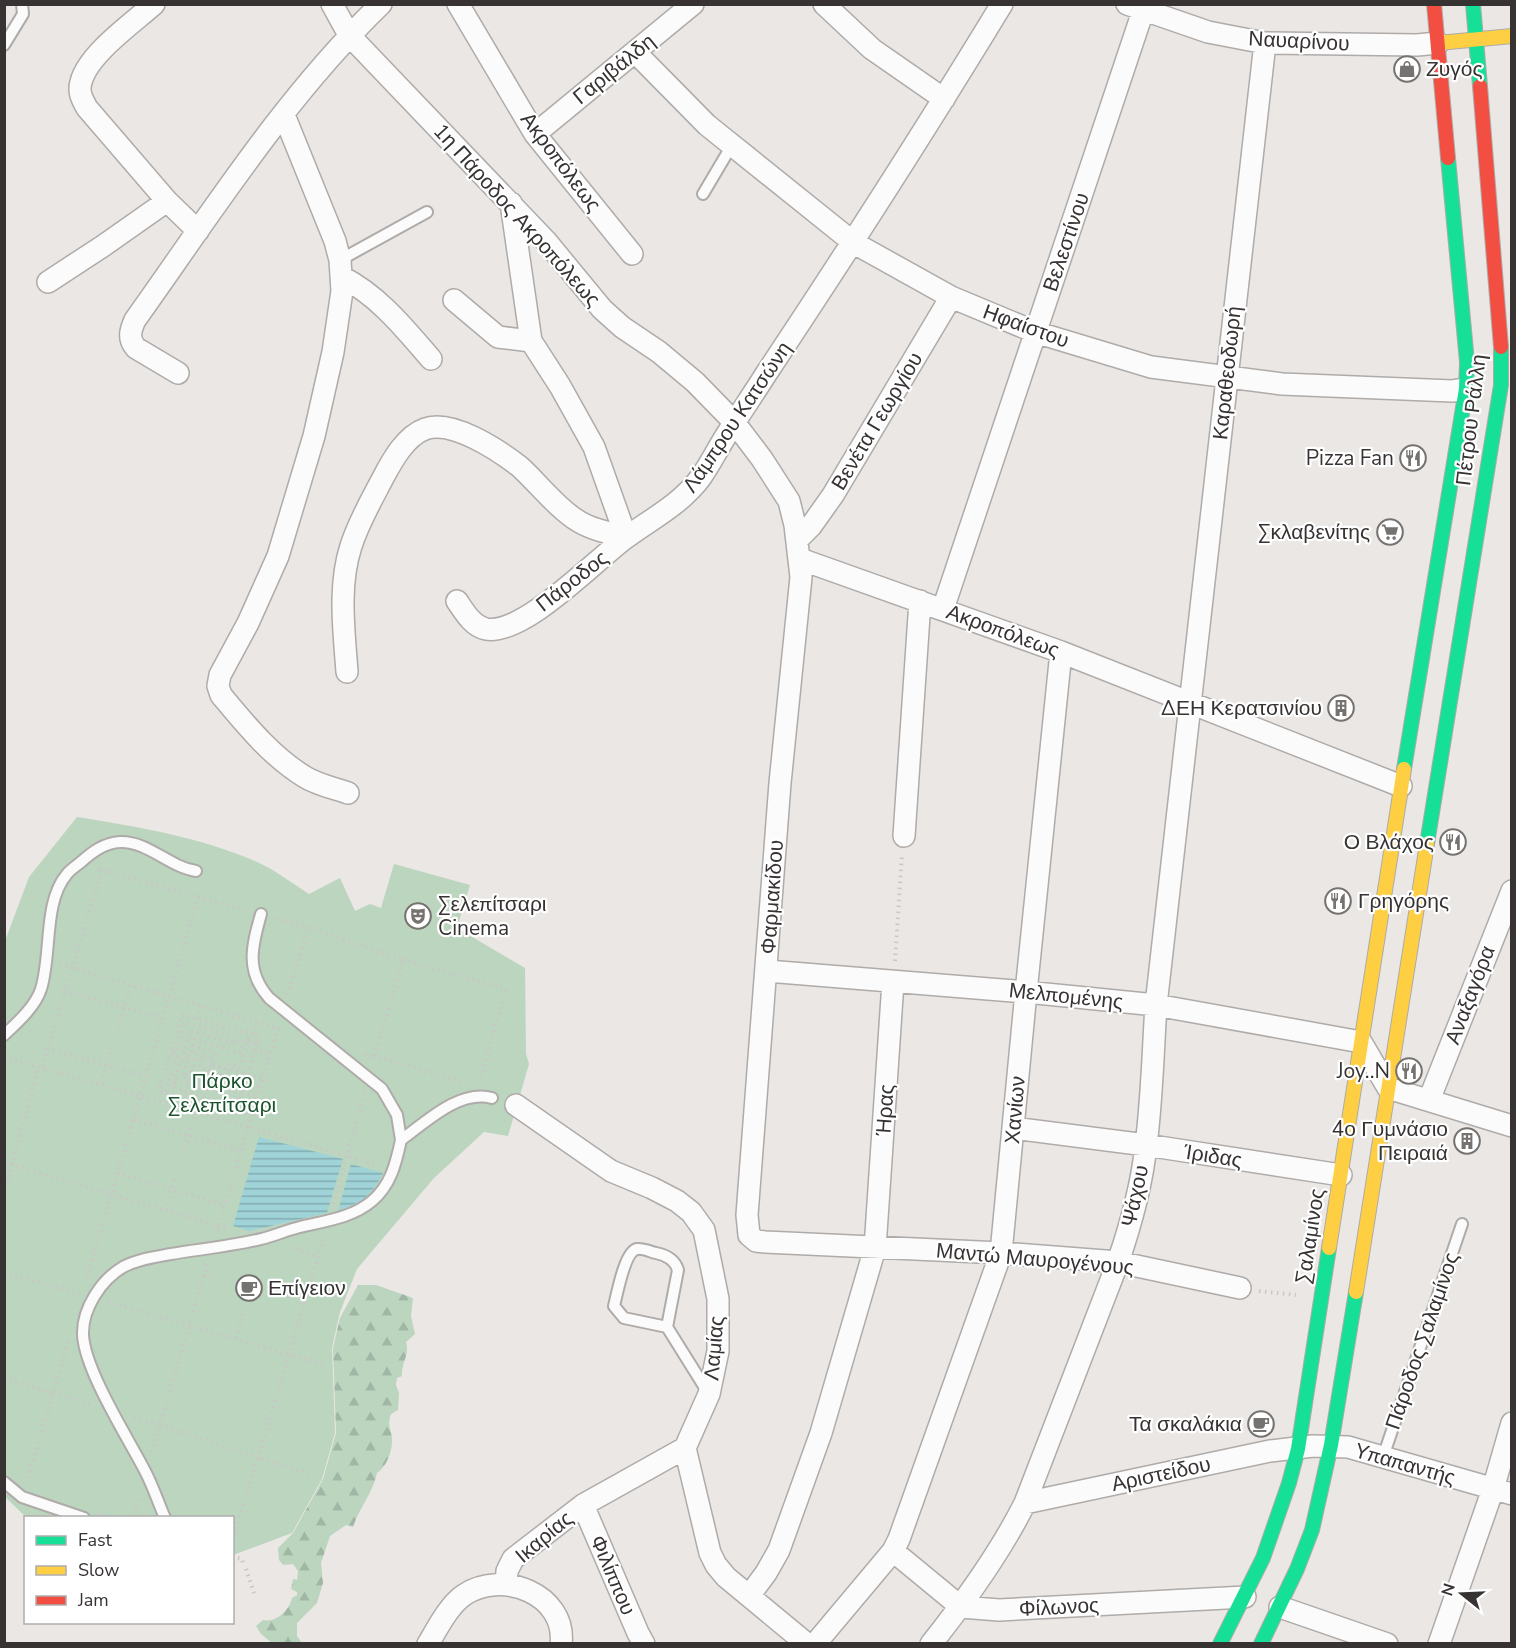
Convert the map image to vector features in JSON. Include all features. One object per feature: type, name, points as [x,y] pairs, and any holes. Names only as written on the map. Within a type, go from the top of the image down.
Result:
[{"type":"main road","name":"Πέτρου Ράλλη","points":[[1388,1088],[1434,803],[1489,387],[1467,362],[1434,4]]},
{"type":"main road","name":"Πέτρου Ράλλη","points":[[1401,786],[1489,387],[1502,358],[1473,4]]},
{"type":"main road","name":"Ναυαρίνου","points":[[1438,44],[1512,36]]},
{"type":"main road","name":"Σαλαμίνος","points":[[1220,1644],[1263,1558],[1289,1483],[1298,1449],[1401,786]]},
{"type":"main road","points":[[1260,1644],[1298,1569],[1312,1530],[1331,1445],[1388,1088]]},
{"type":"street","points":[[154,4],[101,52],[85,71],[80,83],[80,97],[166,201],[198,231]]},
{"type":"street","name":"1η Πάροδος Ακροπόλεως","points":[[332,4],[350,35],[546,241],[602,309],[622,327],[659,352],[695,382],[734,422]]},
{"type":"street","points":[[178,373],[136,348],[131,342],[130,335],[135,320],[239,170],[350,35],[381,4]]},
{"type":"street","name":"Ακροπόλεως","points":[[458,4],[535,134],[632,254]]},
{"type":"street","name":"Γαριβάλδη","points":[[535,134],[693,4]]},
{"type":"street","points":[[824,4],[872,49],[944,99]]},
{"type":"street","name":"Λάμπρου Κατσώνη","points":[[626,537],[672,507],[700,478],[734,422],[854,243],[1002,4]]},
{"type":"street","name":"Ναυαρίνου","points":[[1135,8],[1208,32],[1265,43],[1438,44]]},
{"type":"street","name":"Βελεστίνου","points":[[943,609],[1035,332],[1135,8]]},
{"type":"street","name":"Καραθεοδωρή","points":[[1192,703],[1226,378],[1265,43]]},
{"type":"street","name":"Ηφαίστου","points":[[635,52],[707,125],[854,243],[951,297],[1035,332],[1151,367],[1226,378],[1282,384],[1452,391],[1489,387]]},
{"type":"street","points":[[284,115],[335,241],[341,269],[342,291],[333,352],[314,436],[281,545],[252,615],[220,675],[218,686],[221,695],[269,751],[305,777],[321,785],[348,793]]},
{"type":"street","points":[[48,282],[166,201]]},
{"type":"street","points":[[510,203],[531,341],[594,447],[626,537]]},
{"type":"street","points":[[1490,213],[1512,210]]},
{"type":"street","points":[[341,269],[354,283],[390,312],[431,359]]},
{"type":"street","name":"Βενέτα Γεωργίου","points":[[799,550],[811,526],[833,495],[951,297]]},
{"type":"street","points":[[454,300],[498,337],[531,341]]},
{"type":"street","points":[[734,422],[762,459],[789,501],[799,550]]},
{"type":"street","points":[[347,672],[343,588],[350,548],[388,468],[414,434],[427,428],[445,428],[466,434],[498,451],[519,467],[575,519],[594,528],[626,537]]},
{"type":"street","name":"Πάροδος","points":[[457,601],[477,625],[486,629],[505,627],[557,597],[626,537]]},
{"type":"street","name":"Ακροπόλεως","points":[[799,550],[920,601],[1062,652],[1401,786]]},
{"type":"street","name":"Φαρμακίδου","points":[[749,1235],[747,1215],[780,783],[801,577],[799,550]]},
{"type":"street","points":[[904,836],[920,601]]},
{"type":"street","name":"Χανίων","points":[[815,1644],[893,1551],[899,1539],[1001,1253],[1062,652]]},
{"type":"street","name":"Ψάχου","points":[[931,1644],[961,1607],[1026,1503],[1129,1230],[1146,1146],[1156,1005],[1192,703]]},
{"type":"street","name":"Αναξαγόρα","points":[[1429,1100],[1512,891]]},
{"type":"street","name":"Μελπομένης","points":[[767,971],[1156,1005],[1361,1042]]},
{"type":"street","name":"Ήρας","points":[[749,1596],[779,1550],[821,1434],[875,1248],[893,982]]},
{"type":"street","points":[[1361,1042],[1388,1088],[1512,1126]]},
{"type":"street","name":"Λαμίας","points":[[516,1105],[611,1171],[677,1201],[691,1212],[704,1230],[718,1299],[718,1351],[709,1394],[685,1448]]},
{"type":"street","name":"Ίριδας","points":[[1013,1128],[1341,1175]]},
{"type":"street","name":"Μαντώ Μαυρογένους","points":[[749,1235],[756,1241],[765,1242],[1001,1253],[1118,1262],[1240,1288]]},
{"type":"street","points":[[1438,1644],[1502,1492],[1512,1423]]},
{"type":"street","name":"Υπαπαντής","points":[[1298,1449],[1331,1445],[1348,1447],[1502,1492]]},
{"type":"street","points":[[685,1448],[710,1553],[716,1565],[807,1644]]},
{"type":"street","name":"Ικαρίας","points":[[428,1644],[443,1619],[463,1595],[484,1587],[506,1584],[507,1571],[513,1559],[583,1505],[685,1448]]},
{"type":"street","name":"Αριστείδου","points":[[1026,1503],[1239,1457],[1298,1449]]},
{"type":"street","name":"Φιλίππου","points":[[583,1505],[644,1644]]},
{"type":"street","points":[[893,1551],[961,1607]]},
{"type":"street","points":[[506,1584],[535,1594],[552,1609],[560,1622],[561,1644]]},
{"type":"street","name":"Φίλωνος","points":[[961,1607],[999,1610],[1245,1597]]},
{"type":"street","points":[[1280,1607],[1387,1644]]},
{"type":"lane","points":[[4,45],[23,14],[22,4]]},
{"type":"lane","points":[[703,194],[732,146]]},
{"type":"lane","points":[[341,269],[427,212]]},
{"type":"lane","points":[[4,1035],[23,1018],[41,990],[47,960],[51,911],[57,891],[67,874],[93,850],[119,842],[135,844],[180,867],[196,871]]},
{"type":"lane","points":[[164,1516],[147,1474],[88,1360],[83,1335],[86,1316],[103,1283],[122,1268],[144,1259],[261,1239],[354,1213],[373,1201],[386,1186],[394,1170],[400,1140],[397,1115],[382,1089],[284,1010],[258,985],[252,960],[254,940],[261,914]]},
{"type":"lane","points":[[400,1140],[464,1099],[492,1098]]},
{"type":"lane","name":"Πάροδος Σαλαμίνος","points":[[1383,1457],[1462,1224]]},
{"type":"lane","points":[[667,1327],[624,1318],[614,1306],[627,1259],[632,1251],[638,1248],[662,1254],[676,1265],[678,1270],[667,1327],[709,1394]]},
{"type":"lane","points":[[4,1482],[22,1497],[78,1516]]},
{"type":"path","points":[[893,982],[904,836]]},
{"type":"path","points":[[4,1194],[110,845]]},
{"type":"path","points":[[80,863],[308,927],[403,960],[506,989],[474,1098]]},
{"type":"path","points":[[86,1283],[198,897]]},
{"type":"path","points":[[160,1425],[308,927]]},
{"type":"path","points":[[47,960],[168,998]]},
{"type":"path","points":[[403,960],[375,1056],[478,1086]]},
{"type":"path","points":[[118,1027],[131,986]]},
{"type":"path","points":[[65,991],[162,1018]]},
{"type":"path","points":[[190,1024],[200,1007]]},
{"type":"path","points":[[178,1056],[171,1051],[182,1015],[259,1036],[232,1122]]},
{"type":"path","points":[[203,1021],[198,1033],[200,1048],[191,1071],[218,1080]]},
{"type":"path","points":[[170,1093],[175,1080],[181,1038],[186,1023],[257,1044]]},
{"type":"path","points":[[257,1023],[252,1034],[235,1044],[191,1031],[184,1054],[203,1056],[225,1068],[263,1079]]},
{"type":"path","points":[[226,1035],[228,1028]]},
{"type":"path","points":[[173,1087],[231,1105],[238,1078],[244,1032]]},
{"type":"path","points":[[181,1038],[188,1040]]},
{"type":"path","points":[[190,1056],[195,1039],[240,1053],[243,1040]]},
{"type":"path","points":[[101,1083],[112,1046]]},
{"type":"path","points":[[193,1046],[215,1053],[210,1071],[200,1068],[203,1056]]},
{"type":"path","points":[[47,1049],[145,1076]]},
{"type":"path","points":[[255,1050],[270,1054]]},
{"type":"path","points":[[225,1068],[222,1088],[183,1076],[189,1059],[170,1054],[159,1090],[235,1111]]},
{"type":"path","points":[[4,1057],[140,1094],[394,1170]]},
{"type":"path","points":[[171,1103],[170,1093],[177,1066]]},
{"type":"path","points":[[216,1086],[225,1068]]},
{"type":"path","points":[[201,1075],[203,1069]]},
{"type":"path","points":[[175,1080],[226,1094],[232,1076],[260,1087]]},
{"type":"path","points":[[242,1092],[258,1097]]},
{"type":"path","points":[[183,1153],[196,1111]]},
{"type":"path","points":[[133,1119],[241,1151]]},
{"type":"path","points":[[5,1163],[230,1229]]},
{"type":"path","points":[[166,1210],[177,1172]]},
{"type":"path","points":[[117,1173],[225,1205]]},
{"type":"path","points":[[261,1239],[318,1256]]},
{"type":"path","points":[[4,1272],[326,1365]]},
{"type":"path","points":[[204,1276],[212,1278]]},
{"type":"path","points":[[1240,1288],[1321,1299]]},
{"type":"path","points":[[236,1338],[243,1314]]},
{"type":"path","points":[[4,1379],[53,1393],[22,1497]]},
{"type":"path","points":[[234,1534],[258,1458],[312,1474]]},
{"type":"path","points":[[234,1557],[242,1559],[243,1563]]},
{"type":"path","points":[[246,1569],[255,1596]]},
{"type":"green space","name":"Πάρκο Σελεπίτσαρι","points":[[77,817],[146,829],[214,846],[264,865],[309,894],[340,878],[355,911],[370,904],[381,908],[394,864],[470,885],[457,928],[525,968],[526,1054],[529,1064],[508,1136],[484,1132],[434,1178],[357,1269],[340,1312],[332,1348],[335,1433],[322,1479],[292,1533],[234,1555],[234,1516],[25,1516],[5,1497],[4,944],[29,877]]},
{"type":"green space","points":[[358,1285],[376,1285],[413,1298],[411,1316],[415,1334],[406,1342],[407,1351],[402,1376],[397,1378],[398,1410],[391,1414],[389,1422],[392,1443],[385,1464],[377,1473],[353,1527],[346,1525],[330,1536],[321,1563],[323,1583],[317,1603],[297,1623],[297,1636],[302,1643],[272,1643],[261,1634],[256,1626],[263,1620],[273,1620],[281,1615],[292,1598],[297,1595],[297,1592],[291,1589],[293,1579],[297,1580],[298,1571],[293,1564],[283,1565],[279,1560],[278,1548],[293,1533],[323,1479],[336,1433],[333,1348],[340,1318]]},
{"type":"water","points":[[259,1137],[343,1159],[327,1213],[250,1231],[233,1226]]},
{"type":"water","points":[[351,1164],[383,1173],[365,1198],[338,1211]]},
{"type":"traffic: fast","points":[[1473,4],[1480,86]]},
{"type":"traffic: fast","points":[[1404,769],[1466,389],[1467,362],[1448,158]]},
{"type":"traffic: fast","points":[[1427,844],[1501,385],[1501,347]]},
{"type":"traffic: fast","points":[[1220,1644],[1263,1558],[1289,1483],[1298,1449],[1329,1248]]},
{"type":"traffic: fast","points":[[1261,1644],[1297,1569],[1312,1530],[1331,1445],[1356,1292]]},
{"type":"traffic: slow","points":[[1438,43],[1512,36]]},
{"type":"traffic: slow","points":[[1329,1248],[1404,769]]},
{"type":"traffic: slow","points":[[1356,1292],[1427,844]]},
{"type":"traffic: jam","points":[[1434,4],[1448,158]]},
{"type":"traffic: jam","points":[[1480,86],[1501,347]]},
{"type":"place","name":"Ζυγός","points":[[1407,69]]},
{"type":"place","name":"Pizza Fan","points":[[1413,458]]},
{"type":"place","name":"Σκλαβενίτης","points":[[1390,532]]},
{"type":"place","name":"ΔΕΗ Κερατσινίου","points":[[1341,708]]},
{"type":"place","name":"Ο Βλάχος","points":[[1453,842]]},
{"type":"place","name":"Γρηγόρης","points":[[1338,901]]},
{"type":"place","name":"Σελεπίτσαρι Cinema","points":[[418,916]]},
{"type":"place","name":"Joy..N","points":[[1409,1071]]},
{"type":"place","name":"4ο Γυμνάσιο Πειραιά","points":[[1467,1141]]},
{"type":"place","name":"Επίγειον","points":[[249,1288]]},
{"type":"place","name":"Τα σκαλάκια","points":[[1261,1424]]}]
